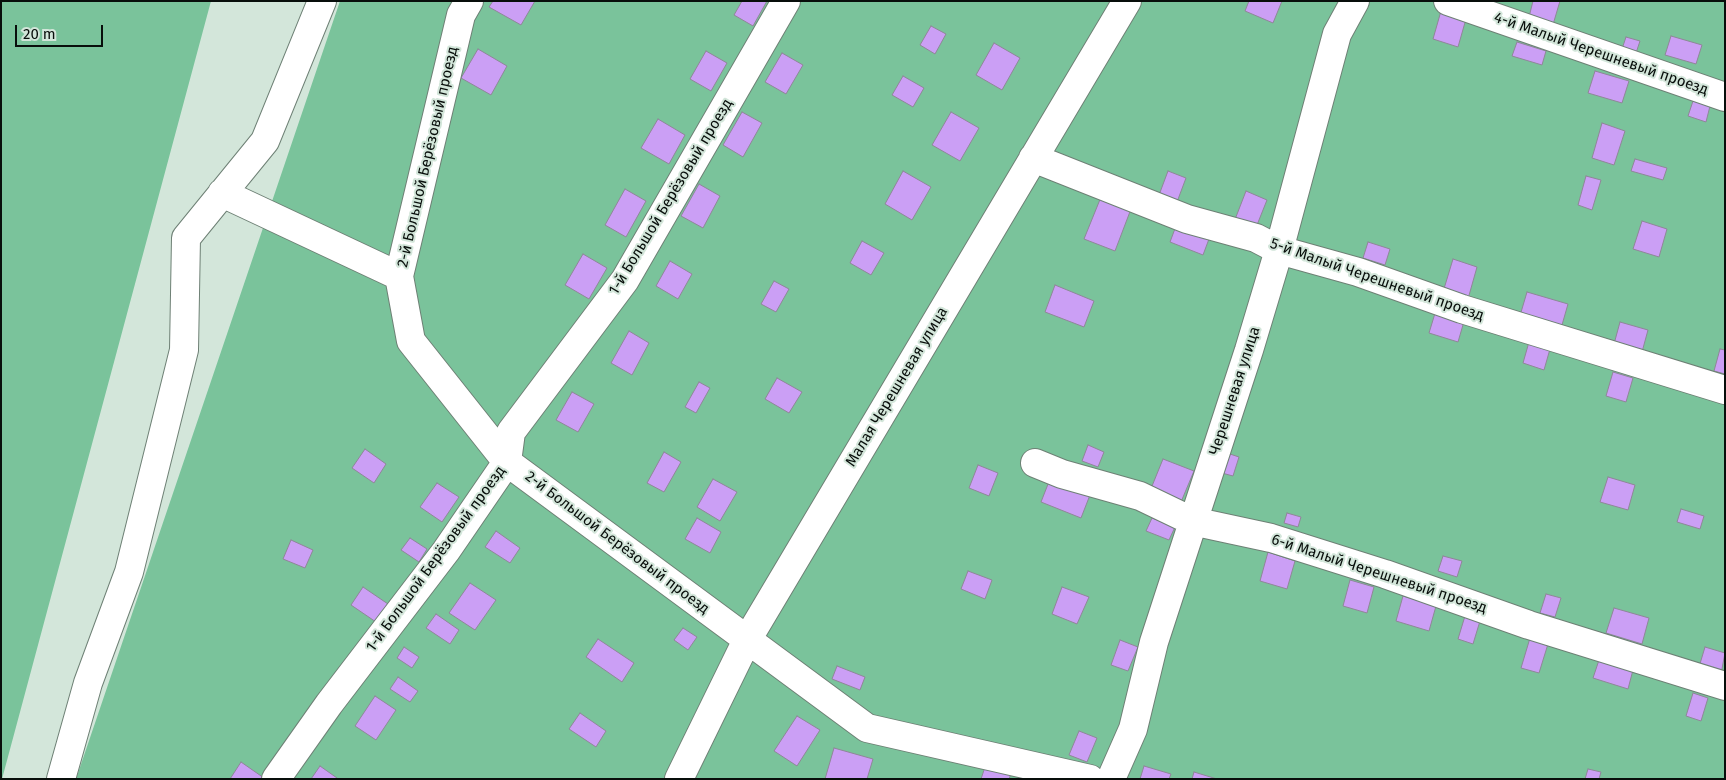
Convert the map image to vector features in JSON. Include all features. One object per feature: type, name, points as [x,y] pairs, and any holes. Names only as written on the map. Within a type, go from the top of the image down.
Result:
[{"type":"lane","points":[[60,779],[88,683],[128,572],[184,350],[186,238],[265,141],[322,1]]},
{"type":"lane","name":"2-й Большой Берёзовый проезд","points":[[469,1],[461,15],[399,276],[411,341],[507,462],[867,728],[1090,779]]},
{"type":"lane","name":"1-й Большой Берёзовый проезд","points":[[276,779],[335,696],[446,550],[507,462],[511,432],[625,280],[786,1]]},
{"type":"lane","name":"Малая Черешневая улица","points":[[679,779],[746,640],[1127,1]]},
{"type":"lane","name":"Черешневая улица","points":[[1112,779],[1133,729],[1154,642],[1280,250],[1337,34],[1355,1]]},
{"type":"lane","name":"4-й Малый Черешневый проезд","points":[[1448,1],[1725,98]]},
{"type":"lane","name":"5-й Малый Черешневый проезд","points":[[1033,158],[1187,219],[1256,238],[1280,250],[1358,272],[1462,309],[1725,390]]},
{"type":"lane","points":[[222,194],[399,276]]},
{"type":"lane","name":"6-й Малый Черешневый проезд","points":[[1035,463],[1062,474],[1140,496],[1192,521],[1271,538],[1385,574],[1529,625],[1725,686]]},
{"type":"green space","points":[[1,1],[211,1],[2,779],[1,779]]},
{"type":"green space","points":[[340,1],[1725,1],[1725,779],[76,779]]},
{"type":"building","points":[[493,1],[535,1],[521,25],[489,7]]},
{"type":"building","points":[[742,1],[767,1],[753,26],[734,15]]},
{"type":"building","points":[[1249,1],[1282,1],[1273,23],[1245,11]]},
{"type":"building","points":[[1533,1],[1560,1],[1552,28],[1528,21]]},
{"type":"building","points":[[1441,11],[1466,19],[1458,47],[1433,39]]},
{"type":"building","points":[[931,26],[946,34],[935,54],[920,45]]},
{"type":"building","points":[[1671,36],[1702,45],[1696,64],[1665,55]]},
{"type":"building","points":[[1626,37],[1640,41],[1636,53],[1622,49]]},
{"type":"building","points":[[1517,42],[1546,51],[1542,65],[1512,56]]},
{"type":"building","points":[[994,43],[1020,58],[1002,90],[976,75]]},
{"type":"building","points":[[478,49],[507,66],[491,95],[461,78]]},
{"type":"building","points":[[706,51],[727,63],[711,91],[690,79]]},
{"type":"building","points":[[782,53],[803,65],[786,94],[765,82]]},
{"type":"building","points":[[1595,71],[1629,81],[1622,103],[1588,93]]},
{"type":"building","points":[[903,76],[924,88],[913,107],[892,95]]},
{"type":"building","points":[[1693,101],[1710,106],[1706,122],[1688,116]]},
{"type":"building","points":[[742,112],[762,123],[743,157],[723,145]]},
{"type":"building","points":[[951,112],[979,128],[960,161],[932,145]]},
{"type":"building","points":[[658,119],[685,135],[669,164],[641,148]]},
{"type":"building","points":[[1602,123],[1625,131],[1614,165],[1592,158]]},
{"type":"building","points":[[1635,159],[1667,168],[1663,180],[1631,171]]},
{"type":"building","points":[[903,171],[931,187],[912,220],[885,204]]},
{"type":"building","points":[[1168,171],[1186,178],[1177,202],[1159,195]]},
{"type":"building","points":[[1586,176],[1601,180],[1592,210],[1578,205]]},
{"type":"building","points":[[699,184],[720,196],[703,228],[681,216]]},
{"type":"building","points":[[625,189],[646,201],[626,237],[605,225]]},
{"type":"building","points":[[1246,191],[1267,200],[1255,230],[1234,222]]},
{"type":"building","points":[[1101,197],[1131,209],[1115,251],[1084,239]]},
{"type":"building","points":[[1642,221],[1667,229],[1659,257],[1633,249]]},
{"type":"building","points":[[1176,226],[1209,239],[1203,255],[1170,242]]},
{"type":"building","points":[[862,241],[884,253],[871,275],[850,263]]},
{"type":"building","points":[[1368,242],[1390,249],[1385,265],[1363,258]]},
{"type":"building","points":[[583,254],[607,268],[589,299],[565,285]]},
{"type":"building","points":[[1453,259],[1477,267],[1468,299],[1443,292]]},
{"type":"building","points":[[670,261],[692,274],[678,299],[656,286]]},
{"type":"building","points":[[774,281],[789,289],[776,312],[761,304]]},
{"type":"building","points":[[1055,285],[1094,301],[1084,327],[1045,312]]},
{"type":"building","points":[[1527,292],[1568,304],[1560,332],[1519,319]]},
{"type":"building","points":[[1436,310],[1465,318],[1458,342],[1429,333]]},
{"type":"building","points":[[1620,322],[1648,330],[1642,352],[1614,344]]},
{"type":"building","points":[[629,331],[649,343],[632,375],[611,363]]},
{"type":"building","points":[[1529,342],[1550,349],[1544,370],[1523,363]]},
{"type":"building","points":[[1720,349],[1725,350],[1725,374],[1714,371]]},
{"type":"building","points":[[1613,372],[1633,378],[1626,402],[1606,396]]},
{"type":"building","points":[[777,378],[802,392],[789,413],[765,399]]},
{"type":"building","points":[[699,382],[710,388],[696,413],[685,407]]},
{"type":"building","points":[[572,392],[594,404],[578,432],[556,420]]},
{"type":"building","points":[[1088,445],[1104,452],[1098,467],[1082,461]]},
{"type":"building","points":[[365,449],[386,464],[374,483],[352,468]]},
{"type":"building","points":[[664,452],[681,462],[664,492],[647,483]]},
{"type":"building","points":[[1224,452],[1239,457],[1233,476],[1218,472]]},
{"type":"building","points":[[1163,459],[1194,471],[1181,502],[1150,491]]},
{"type":"building","points":[[978,465],[998,473],[989,496],[969,488]]},
{"type":"building","points":[[1608,477],[1635,485],[1628,510],[1600,502]]},
{"type":"building","points":[[713,479],[737,492],[720,521],[697,507]]},
{"type":"building","points":[[1050,479],[1090,495],[1081,518],[1041,502]]},
{"type":"building","points":[[437,483],[459,497],[442,522],[420,507]]},
{"type":"building","points":[[1681,509],[1704,516],[1700,529],[1677,522]]},
{"type":"building","points":[[1287,513],[1301,517],[1298,527],[1284,523]]},
{"type":"building","points":[[697,518],[721,532],[710,553],[685,539]]},
{"type":"building","points":[[1152,518],[1175,527],[1169,540],[1146,531]]},
{"type":"building","points":[[496,531],[520,548],[510,563],[485,547]]},
{"type":"building","points":[[410,538],[427,549],[419,562],[401,550]]},
{"type":"building","points":[[291,540],[313,550],[305,568],[283,559]]},
{"type":"building","points":[[1268,552],[1295,561],[1287,589],[1260,581]]},
{"type":"building","points":[[1443,556],[1462,561],[1457,577],[1438,571]]},
{"type":"building","points":[[968,571],[992,580],[985,599],[961,589]]},
{"type":"building","points":[[1350,580],[1374,587],[1367,613],[1343,606]]},
{"type":"building","points":[[470,583],[496,600],[475,630],[449,613]]},
{"type":"building","points":[[363,587],[388,604],[376,622],[351,605]]},
{"type":"building","points":[[1062,587],[1089,597],[1077,624],[1052,614]]},
{"type":"building","points":[[1546,594],[1561,598],[1555,617],[1540,613]]},
{"type":"building","points":[[1403,596],[1436,606],[1429,631],[1396,621]]},
{"type":"building","points":[[1614,608],[1649,618],[1642,644],[1606,633]]},
{"type":"building","points":[[436,614],[459,630],[450,644],[426,628]]},
{"type":"building","points":[[1465,616],[1480,621],[1473,644],[1458,639]]},
{"type":"building","points":[[683,628],[697,637],[688,650],[674,640]]},
{"type":"building","points":[[1530,638],[1548,644],[1539,673],[1521,668]]},
{"type":"building","points":[[598,639],[634,663],[622,682],[586,657]]},
{"type":"building","points":[[1120,640],[1138,647],[1128,671],[1111,665]]},
{"type":"building","points":[[404,647],[419,657],[412,668],[397,658]]},
{"type":"building","points":[[1705,647],[1725,653],[1721,674],[1699,667]]},
{"type":"building","points":[[1599,660],[1633,670],[1628,689],[1593,678]]},
{"type":"building","points":[[837,666],[865,677],[860,690],[832,679]]},
{"type":"building","points":[[398,677],[418,691],[410,702],[390,689]]},
{"type":"building","points":[[1693,693],[1708,698],[1701,721],[1686,716]]},
{"type":"building","points":[[375,696],[396,710],[376,740],[355,726]]},
{"type":"building","points":[[580,713],[606,731],[596,747],[569,729]]},
{"type":"building","points":[[797,716],[820,730],[797,766],[774,751]]},
{"type":"building","points":[[1079,731],[1097,738],[1087,762],[1069,755]]},
{"type":"building","points":[[834,748],[873,759],[867,779],[825,779]]},
{"type":"building","points":[[241,762],[264,778],[230,779]]},
{"type":"building","points":[[320,766],[337,778],[337,779],[311,779]]},
{"type":"building","points":[[1144,766],[1171,774],[1169,779],[1140,779]]},
{"type":"building","points":[[985,767],[1011,774],[1009,779],[981,779]]},
{"type":"building","points":[[1588,769],[1601,772],[1599,779],[1585,779]]},
{"type":"building","points":[[1194,772],[1217,779],[1192,779]]}]
